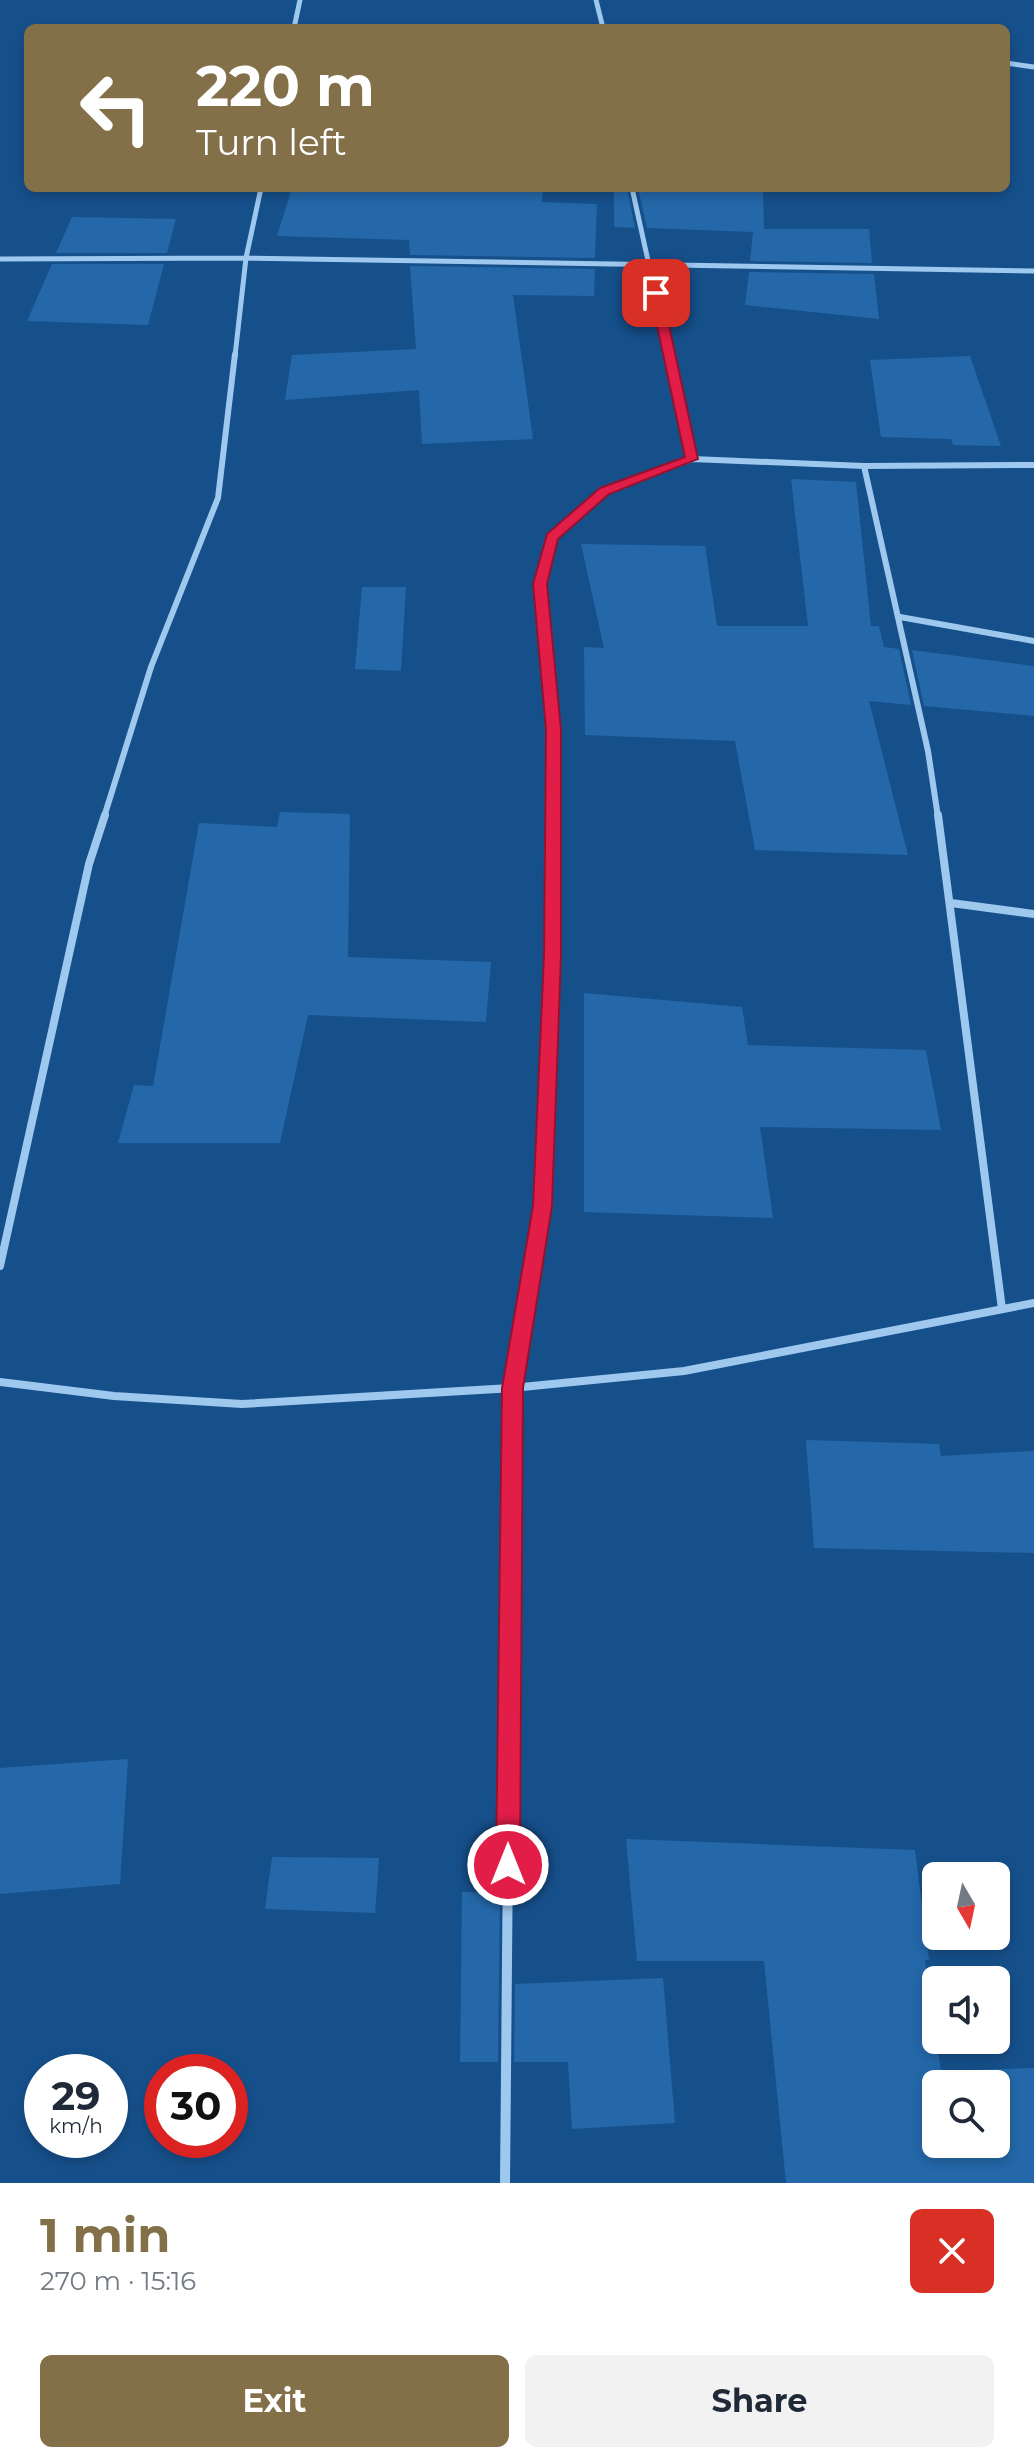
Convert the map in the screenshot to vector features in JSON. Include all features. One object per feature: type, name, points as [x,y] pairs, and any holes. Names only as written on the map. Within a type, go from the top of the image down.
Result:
[{"type":"street","points":[[295,24],[300,0]]},
{"type":"street","points":[[596,0],[602,24]]},
{"type":"street","points":[[1010,64],[1034,67]]},
{"type":"street","points":[[0,1266],[89,864],[151,667],[218,498],[246,258],[260,192]]},
{"type":"street","points":[[633,192],[692,459]]},
{"type":"street","points":[[0,259],[246,258],[1034,271]]},
{"type":"street","points":[[505,2183],[512,1388],[542,1206],[553,955],[553,730],[540,584],[552,537],[605,491],[692,459],[864,466],[1034,465]]},
{"type":"street","points":[[864,466],[928,751],[951,903],[1002,1309]]},
{"type":"street","points":[[900,617],[1034,641]]},
{"type":"street","points":[[951,903],[1034,914]]},
{"type":"street","points":[[0,1382],[114,1396],[242,1404],[512,1388],[684,1371],[1034,1303]]},
{"type":"building","points":[[291,192],[543,192],[542,202],[597,204],[595,258],[410,255],[409,240],[277,236]]},
{"type":"building","points":[[614,192],[628,192],[635,228],[614,227]]},
{"type":"building","points":[[639,192],[763,192],[764,229],[869,229],[872,263],[750,261],[753,232],[647,228]]},
{"type":"building","points":[[72,217],[176,219],[167,253],[56,253]]},
{"type":"building","points":[[52,264],[164,264],[148,325],[27,321]]},
{"type":"building","points":[[410,266],[595,269],[594,296],[513,295],[533,439],[422,444],[419,390],[285,400],[292,355],[416,349]]},
{"type":"building","points":[[749,272],[874,274],[879,319],[745,305]]},
{"type":"building","points":[[970,356],[1001,446],[953,445],[951,439],[881,437],[870,360]]},
{"type":"building","points":[[791,479],[856,482],[871,626],[879,626],[884,647],[899,649],[911,705],[869,701],[908,855],[755,850],[735,741],[585,735],[584,647],[604,648],[581,544],[705,546],[717,626],[808,626]]},
{"type":"building","points":[[362,587],[406,587],[401,671],[355,669]]},
{"type":"building","points":[[912,650],[1034,666],[1034,716],[924,706]]},
{"type":"building","points":[[280,812],[350,814],[348,957],[491,962],[486,1022],[308,1015],[280,1143],[118,1143],[134,1085],[153,1086],[199,823],[277,827]]},
{"type":"building","points":[[584,993],[742,1007],[748,1045],[926,1050],[941,1130],[760,1127],[773,1218],[584,1212]]},
{"type":"building","points":[[806,1440],[939,1444],[941,1456],[1034,1451],[1034,1553],[814,1548]]},
{"type":"building","points":[[128,1759],[120,1884],[0,1894],[0,1768]]},
{"type":"building","points":[[626,1839],[915,1850],[922,1905],[922,1950],[928,1950],[929,1960],[925,1960],[926,1966],[922,1966],[922,2054],[939,2054],[941,2070],[922,2070],[922,2158],[1010,2158],[1010,2070],[972,2070],[1034,2068],[1034,2183],[786,2183],[764,1961],[637,1961]]},
{"type":"building","points":[[272,1857],[379,1858],[375,1913],[265,1909]]},
{"type":"building","points":[[462,1892],[500,1893],[498,2062],[460,2062]]},
{"type":"building","points":[[663,1978],[675,2123],[572,2129],[568,2062],[514,2062],[515,1984]]},
{"type":"route","points":[[508,1865],[512,1388],[542,1206],[553,955],[553,730],[540,584],[552,537],[605,491],[692,459],[656,293]]}]
